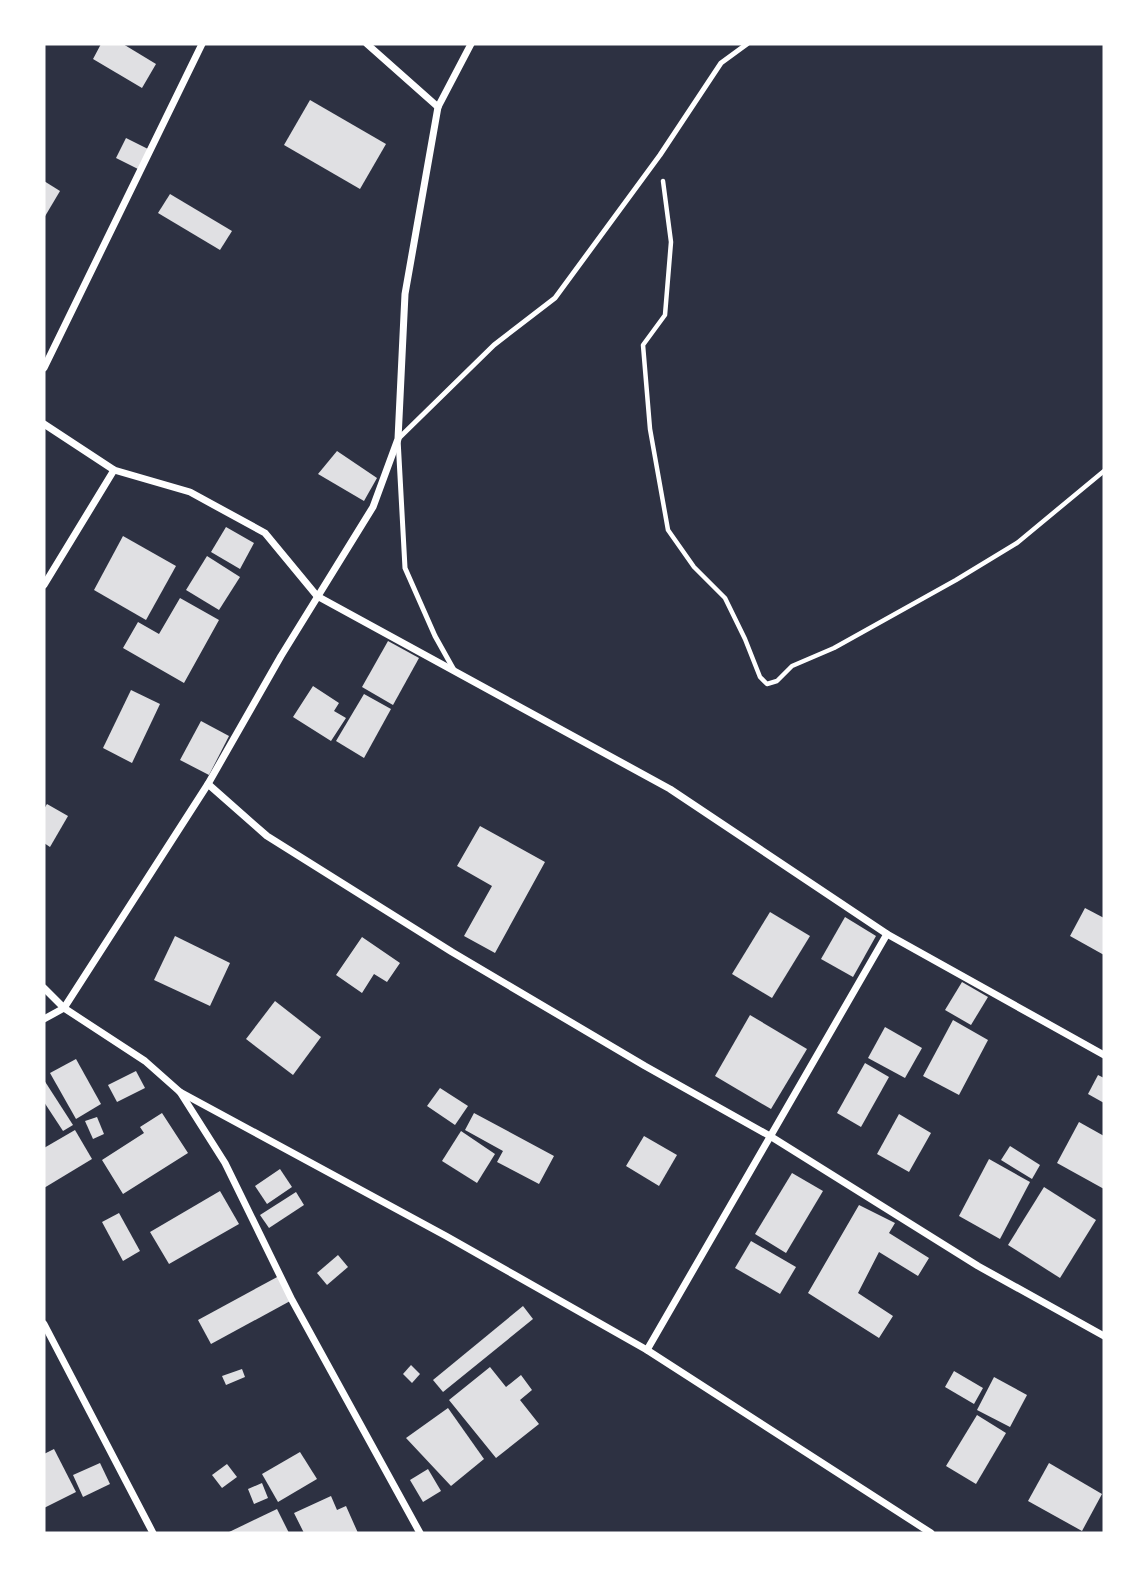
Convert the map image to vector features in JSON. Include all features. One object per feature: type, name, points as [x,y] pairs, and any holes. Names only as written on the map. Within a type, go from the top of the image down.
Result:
[{"type":"street","points":[[44,368],[202,44]]},
{"type":"street","points":[[367,44],[438,107]]},
{"type":"street","points":[[44,1019],[64,1009],[208,784],[317,596],[373,507],[398,439],[405,295],[438,107],[471,44]]},
{"type":"street","points":[[44,424],[114,470],[190,492],[265,533],[317,596],[670,789],[887,934],[1104,1055]]},
{"type":"street","points":[[44,585],[114,470]]},
{"type":"street","points":[[208,784],[267,836],[452,953],[770,1136],[978,1266],[1104,1336]]},
{"type":"street","points":[[647,1350],[887,934]]},
{"type":"street","points":[[44,988],[64,1009],[145,1061],[180,1092],[446,1236],[647,1350],[931,1533]]},
{"type":"street","points":[[180,1092],[225,1163],[292,1300],[420,1533]]},
{"type":"street","points":[[44,1324],[153,1533]]},
{"type":"lane","points":[[454,671],[435,636],[405,568],[398,439],[494,345],[555,298],[660,155],[721,64],[747,44]]},
{"type":"path","points":[[660,155],[671,242],[665,315],[643,345],[650,429],[667,530],[694,567],[725,598],[746,639],[760,677],[767,684],[777,681],[792,666],[847,641],[1017,543],[1104,471]]},
{"type":"building","points":[[101,44],[123,44],[156,64],[142,88],[93,59]]},
{"type":"building","points":[[310,100],[386,144],[360,189],[284,145]]},
{"type":"building","points":[[126,138],[148,149],[138,169],[116,158]]},
{"type":"building","points":[[44,181],[60,191],[44,218]]},
{"type":"building","points":[[170,194],[232,231],[220,250],[158,213]]},
{"type":"building","points":[[337,451],[377,478],[364,501],[318,474]]},
{"type":"building","points":[[226,527],[254,543],[240,569],[211,552]]},
{"type":"building","points":[[123,536],[176,566],[146,620],[94,590]]},
{"type":"building","points":[[207,556],[240,577],[219,610],[186,590]]},
{"type":"building","points":[[180,598],[219,620],[184,683],[123,648],[138,622],[159,634]]},
{"type":"building","points":[[388,641],[419,658],[393,705],[362,687]]},
{"type":"building","points":[[313,686],[339,703],[334,711],[346,718],[331,741],[293,717]]},
{"type":"building","points":[[131,690],[160,704],[132,763],[103,748]]},
{"type":"building","points":[[364,694],[391,709],[364,758],[336,741]]},
{"type":"building","points":[[201,721],[229,736],[209,775],[180,760]]},
{"type":"building","points":[[47,804],[68,816],[50,847],[44,843],[44,809]]},
{"type":"building","points":[[480,826],[545,862],[495,953],[464,936],[492,886],[457,866]]},
{"type":"building","points":[[1085,908],[1104,918],[1104,955],[1070,936]]},
{"type":"building","points":[[770,912],[810,936],[772,998],[732,974]]},
{"type":"building","points":[[845,917],[876,936],[853,977],[821,959]]},
{"type":"building","points":[[175,936],[230,963],[210,1006],[154,980]]},
{"type":"building","points":[[362,937],[400,963],[387,982],[374,974],[362,993],[336,975]]},
{"type":"building","points":[[962,982],[988,997],[971,1025],[945,1010]]},
{"type":"building","points":[[275,1001],[321,1037],[293,1075],[246,1039]]},
{"type":"building","points":[[750,1015],[807,1049],[771,1109],[715,1076]]},
{"type":"building","points":[[953,1020],[988,1040],[959,1095],[923,1076]]},
{"type":"building","points":[[885,1027],[922,1048],[905,1078],[868,1058]]},
{"type":"building","points":[[76,1059],[101,1104],[76,1119],[50,1073]]},
{"type":"building","points":[[865,1063],[889,1077],[861,1127],[837,1113]]},
{"type":"building","points":[[136,1071],[145,1088],[117,1102],[108,1085]]},
{"type":"building","points":[[1098,1075],[1104,1078],[1104,1103],[1088,1094]]},
{"type":"building","points":[[44,1080],[73,1125],[63,1131],[44,1102]]},
{"type":"building","points":[[440,1088],[468,1106],[455,1125],[427,1106]]},
{"type":"building","points":[[162,1113],[188,1153],[123,1194],[102,1160],[144,1133],[140,1127]]},
{"type":"building","points":[[474,1113],[554,1156],[539,1184],[497,1162],[503,1151],[465,1130]]},
{"type":"building","points":[[899,1114],[931,1133],[909,1172],[877,1154]]},
{"type":"building","points":[[97,1117],[104,1134],[93,1139],[85,1121]]},
{"type":"building","points":[[1079,1122],[1104,1136],[1104,1189],[1057,1163]]},
{"type":"building","points":[[75,1130],[92,1159],[44,1188],[44,1148]]},
{"type":"building","points":[[461,1131],[495,1154],[477,1183],[442,1161]]},
{"type":"building","points":[[644,1136],[677,1155],[659,1186],[626,1166]]},
{"type":"building","points":[[1010,1146],[1040,1165],[1032,1179],[1001,1160]]},
{"type":"building","points":[[989,1159],[1030,1182],[1000,1239],[959,1216]]},
{"type":"building","points":[[280,1169],[292,1187],[267,1204],[255,1186]]},
{"type":"building","points":[[792,1173],[823,1191],[786,1253],[755,1234]]},
{"type":"building","points":[[1044,1187],[1096,1220],[1060,1278],[1008,1245]]},
{"type":"building","points":[[220,1191],[239,1224],[169,1264],[150,1232]]},
{"type":"building","points":[[296,1192],[304,1205],[269,1228],[260,1215]]},
{"type":"building","points":[[859,1205],[895,1223],[889,1233],[929,1258],[918,1276],[879,1252],[858,1293],[893,1316],[879,1338],[808,1293]]},
{"type":"building","points":[[119,1213],[140,1251],[123,1261],[102,1222]]},
{"type":"building","points":[[751,1241],[796,1267],[780,1294],[735,1268]]},
{"type":"building","points":[[338,1255],[348,1267],[327,1285],[317,1273]]},
{"type":"building","points":[[279,1276],[292,1300],[211,1344],[198,1320]]},
{"type":"building","points":[[523,1306],[533,1319],[443,1392],[433,1380]]},
{"type":"building","points":[[411,1365],[420,1374],[412,1383],[403,1374]]},
{"type":"building","points":[[490,1367],[506,1387],[521,1375],[532,1390],[520,1400],[539,1424],[496,1458],[449,1400]]},
{"type":"building","points":[[242,1369],[245,1377],[226,1385],[222,1376]]},
{"type":"building","points":[[954,1371],[983,1388],[974,1404],[945,1387]]},
{"type":"building","points":[[994,1377],[1027,1395],[1010,1427],[977,1410]]},
{"type":"building","points":[[448,1408],[484,1459],[451,1486],[406,1438]]},
{"type":"building","points":[[977,1415],[1006,1433],[976,1484],[946,1466]]},
{"type":"building","points":[[54,1449],[76,1492],[44,1508],[44,1454]]},
{"type":"building","points":[[300,1452],[317,1479],[278,1502],[262,1474]]},
{"type":"building","points":[[100,1463],[110,1484],[83,1497],[73,1475]]},
{"type":"building","points":[[1049,1463],[1102,1494],[1082,1531],[1028,1501]]},
{"type":"building","points":[[227,1464],[237,1477],[222,1488],[212,1475]]},
{"type":"building","points":[[428,1469],[441,1491],[423,1502],[410,1480]]},
{"type":"building","points":[[262,1483],[268,1498],[254,1504],[248,1489]]},
{"type":"building","points":[[331,1496],[337,1510],[346,1506],[358,1533],[304,1533],[294,1513]]},
{"type":"building","points":[[277,1509],[289,1533],[227,1533]]}]
